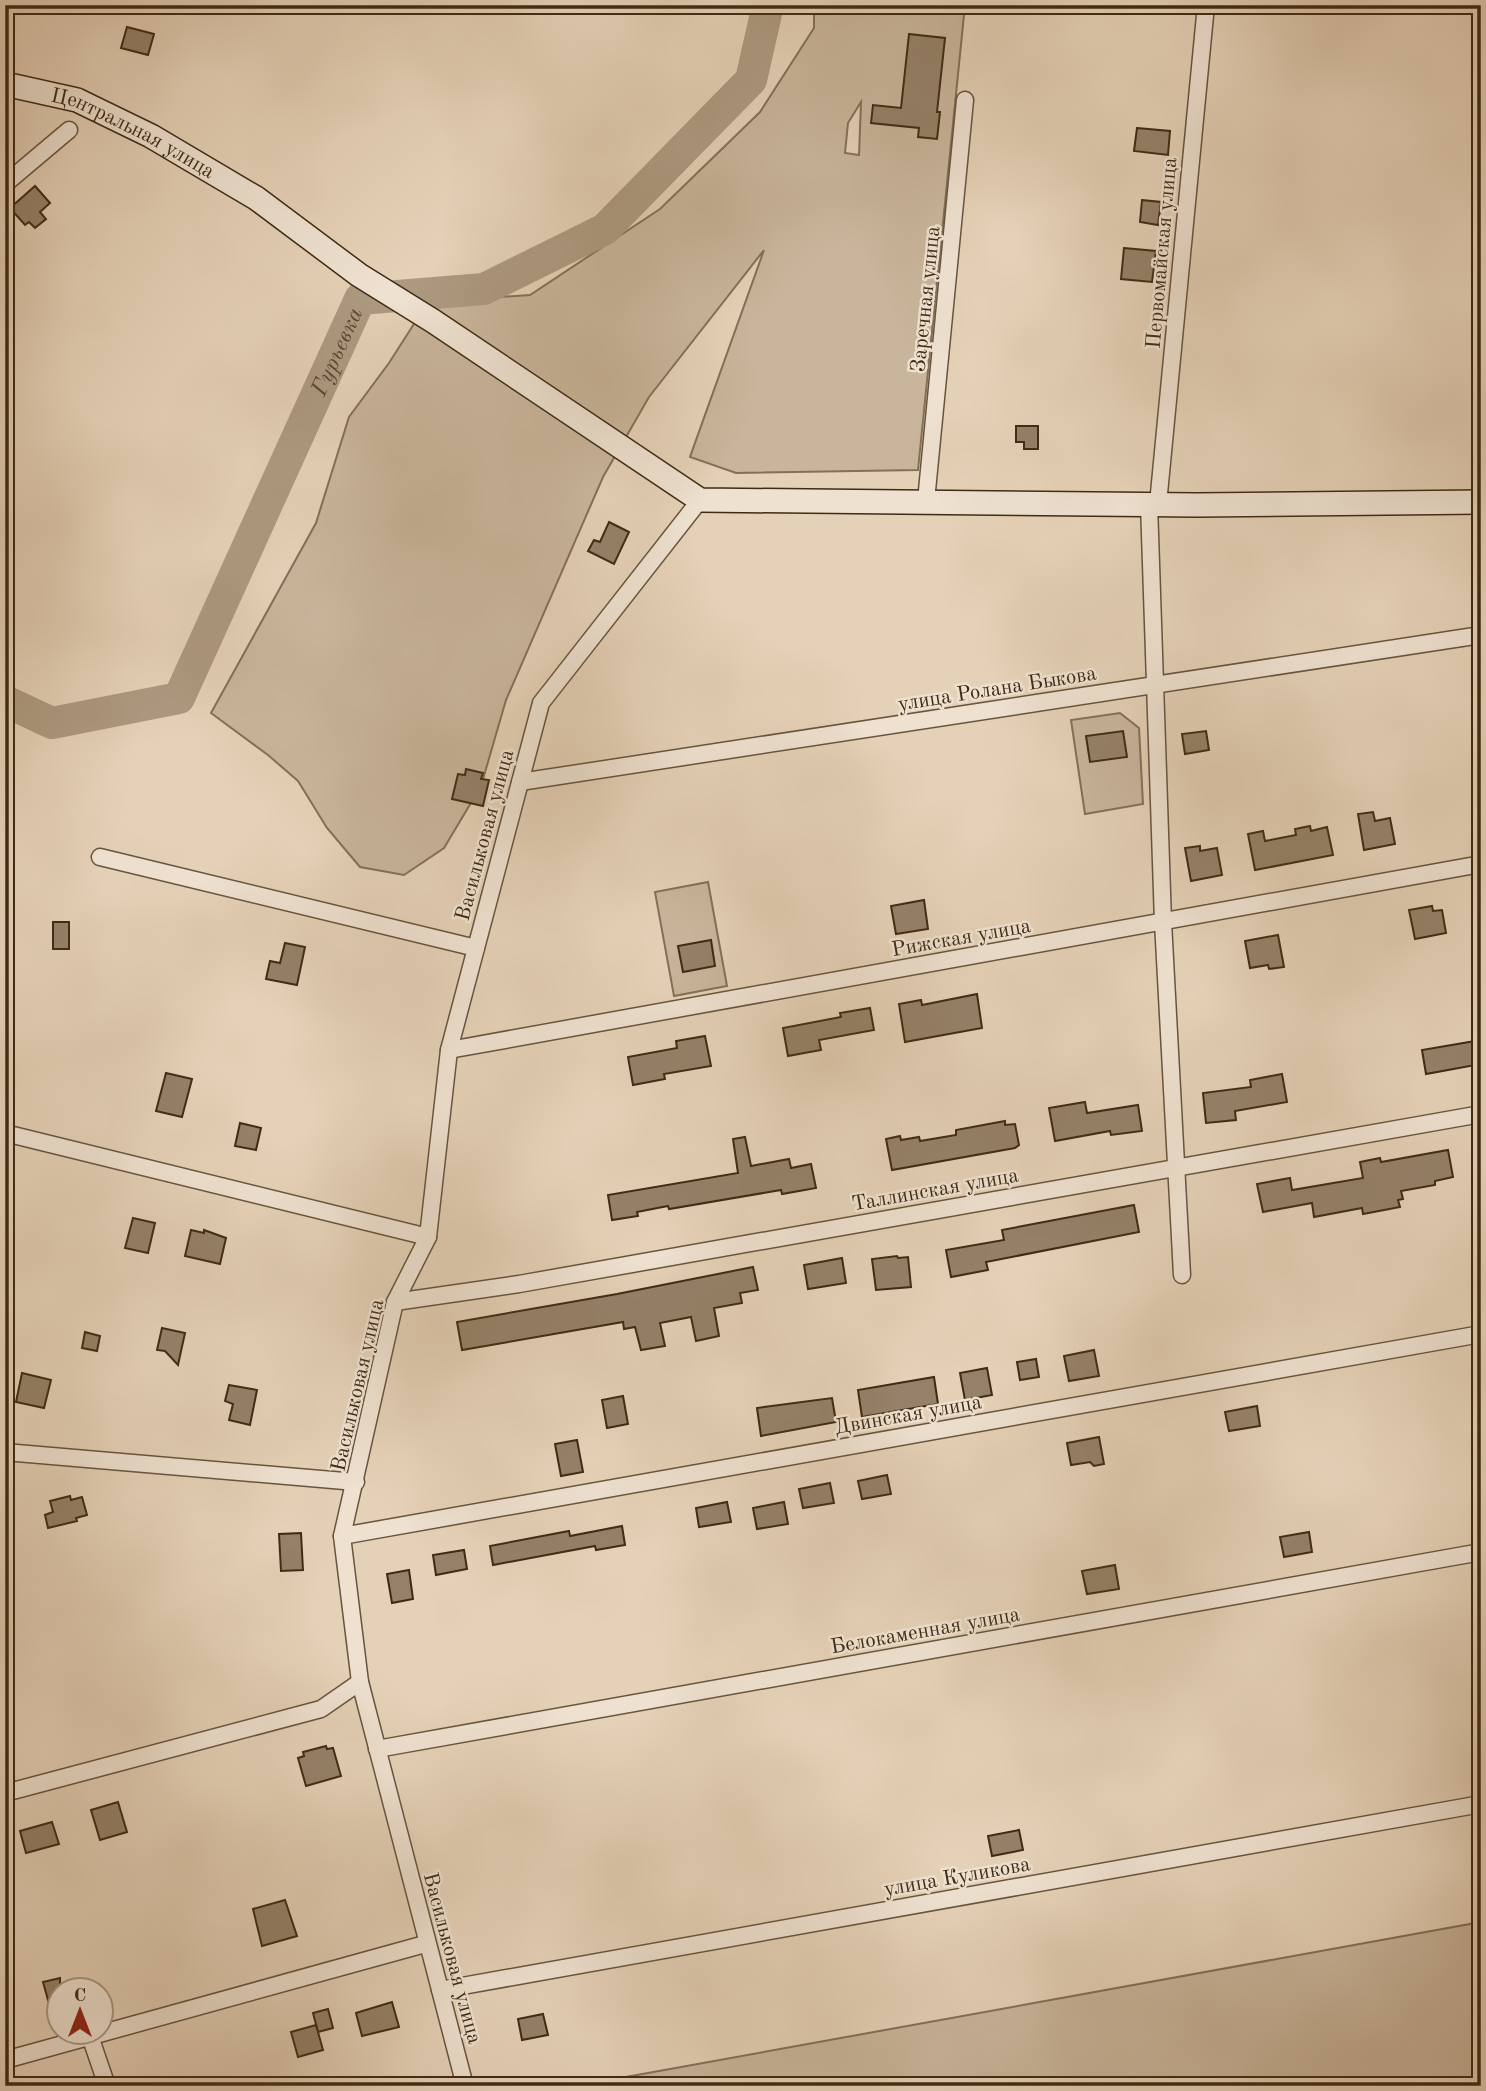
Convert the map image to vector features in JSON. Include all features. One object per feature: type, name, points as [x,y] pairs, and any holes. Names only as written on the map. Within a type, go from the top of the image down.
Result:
[{"type":"street","name":"Первомайская улица","points":[[1182,1275],[1163,922],[1155,685],[1154,504],[1206,5]]},
{"type":"street","name":"Центральная улица","points":[[5,84],[77,100],[151,136],[256,198],[359,275],[433,321],[700,500]]},
{"type":"street","name":"Заречная улица","points":[[926,501],[965,100]]},
{"type":"street","points":[[5,184],[69,130]]},
{"type":"street","points":[[700,500],[1154,504],[1481,502]]},
{"type":"street","name":"Васильковая улица","points":[[465,2086],[360,1682],[342,1536],[395,1301],[428,1237],[449,1050],[541,703],[700,500]]},
{"type":"street","name":"улица Ролана Быкова","points":[[520,782],[1481,635]]},
{"type":"street","points":[[100,857],[476,948]]},
{"type":"street","name":"Рижская улица","points":[[449,1050],[1481,864]]},
{"type":"street","name":"Таллинская улица","points":[[395,1301],[519,1284],[1481,1114]]},
{"type":"street","points":[[5,1133],[428,1237]]},
{"type":"street","name":"Двинская улица","points":[[342,1536],[1481,1334]]},
{"type":"street","points":[[5,1452],[356,1482]]},
{"type":"street","name":"Белокаменная улица","points":[[377,1749],[1481,1552]]},
{"type":"street","points":[[5,1793],[321,1709],[360,1682]]},
{"type":"street","name":"улица Куликова","points":[[440,1990],[1481,1804]]},
{"type":"street","points":[[116,2029],[425,1944]]},
{"type":"street","points":[[5,2060],[55,2046]]},
{"type":"street","points":[[93,2046],[107,2086]]},
{"type":"shaded area","points":[[814,5],[965,5],[918,470],[736,473],[690,457],[764,250],[649,397],[603,477],[506,700],[481,786],[444,848],[404,875],[360,867],[327,828],[298,781],[211,713],[316,523],[349,417],[389,363],[428,302],[530,295],[660,209],[760,112],[814,28]],"holes":[[[861,102],[859,155],[845,153],[848,123]]]},
{"type":"shaded area","points":[[1120,713],[1139,728],[1143,804],[1085,814],[1071,720]]},
{"type":"shaded area","points":[[708,882],[727,986],[674,996],[655,892]]},
{"type":"shaded area","points":[[1481,1922],[1481,2086],[576,2086]]},
{"type":"building","points":[[127,27],[154,34],[148,55],[121,48]]},
{"type":"building","points":[[909,34],[945,38],[937,112],[940,112],[937,139],[918,137],[919,128],[871,123],[873,105],[901,108]]},
{"type":"building","points":[[1137,128],[1170,131],[1168,155],[1134,151]]},
{"type":"building","points":[[35,186],[50,203],[40,212],[46,219],[35,228],[29,222],[25,225],[10,208]]},
{"type":"building","points":[[1142,200],[1161,202],[1158,225],[1140,222]]},
{"type":"building","points":[[1124,248],[1156,251],[1152,282],[1121,279]]},
{"type":"building","points":[[1016,426],[1038,426],[1038,449],[1024,449],[1024,442],[1016,442]]},
{"type":"building","points":[[609,522],[629,532],[614,564],[588,551],[594,540],[600,542]]},
{"type":"building","points":[[1123,731],[1127,757],[1090,762],[1086,736]]},
{"type":"building","points":[[1206,731],[1209,750],[1185,754],[1182,734]]},
{"type":"building","points":[[466,769],[483,773],[481,779],[489,780],[483,806],[452,799],[458,774],[465,775]]},
{"type":"building","points":[[1373,812],[1375,821],[1390,818],[1395,844],[1364,850],[1358,814]]},
{"type":"building","points":[[1310,826],[1311,831],[1327,827],[1333,855],[1255,870],[1248,834],[1263,831],[1265,841],[1296,835],[1295,829]]},
{"type":"building","points":[[1200,846],[1200,851],[1217,848],[1222,875],[1191,881],[1185,848]]},
{"type":"building","points":[[924,900],[928,929],[896,934],[891,906]]},
{"type":"building","points":[[1432,906],[1433,911],[1442,910],[1446,933],[1415,939],[1409,910]]},
{"type":"building","points":[[53,922],[69,922],[69,949],[53,949]]},
{"type":"building","points":[[1278,935],[1284,967],[1269,969],[1268,965],[1250,968],[1245,941]]},
{"type":"building","points":[[711,940],[715,966],[683,972],[678,946]]},
{"type":"building","points":[[285,943],[305,947],[297,985],[266,979],[270,961],[280,963]]},
{"type":"building","points":[[977,994],[982,1028],[905,1042],[899,1004],[921,1000],[922,1005]]},
{"type":"building","points":[[870,1008],[874,1030],[819,1040],[821,1050],[788,1056],[783,1028],[841,1017],[840,1013]]},
{"type":"building","points":[[705,1036],[711,1066],[664,1074],[665,1079],[633,1085],[628,1057],[677,1048],[676,1041]]},
{"type":"building","points":[[1481,1040],[1481,1064],[1426,1074],[1422,1050]]},
{"type":"building","points":[[166,1073],[192,1079],[182,1117],[156,1111]]},
{"type":"building","points":[[1282,1074],[1287,1102],[1235,1111],[1236,1120],[1206,1123],[1203,1093],[1251,1087],[1250,1080]]},
{"type":"building","points":[[1085,1102],[1087,1113],[1138,1105],[1142,1131],[1111,1135],[1110,1131],[1055,1141],[1049,1108]]},
{"type":"building","points":[[1005,1121],[1005,1125],[1015,1124],[1019,1145],[1015,1148],[892,1170],[886,1139],[900,1136],[901,1140],[919,1137],[920,1141],[956,1135],[956,1130]]},
{"type":"building","points":[[240,1123],[261,1128],[256,1150],[235,1146]]},
{"type":"building","points":[[745,1137],[751,1166],[789,1159],[791,1168],[811,1164],[816,1188],[782,1194],[781,1190],[669,1209],[668,1206],[637,1212],[638,1216],[612,1220],[608,1195],[738,1173],[733,1139]]},
{"type":"building","points":[[1448,1150],[1453,1177],[1435,1181],[1435,1185],[1401,1191],[1403,1199],[1398,1200],[1400,1207],[1363,1214],[1362,1208],[1314,1217],[1312,1203],[1263,1212],[1257,1184],[1290,1178],[1292,1190],[1363,1178],[1360,1162],[1380,1158],[1381,1162]]},
{"type":"building","points":[[1134,1205],[1139,1232],[986,1262],[988,1270],[951,1277],[946,1250],[1004,1240],[1002,1230]]},
{"type":"building","points":[[133,1218],[155,1223],[148,1253],[125,1248]]},
{"type":"building","points":[[191,1230],[204,1233],[204,1230],[226,1238],[220,1264],[185,1256]]},
{"type":"building","points":[[908,1257],[911,1287],[876,1290],[872,1259]]},
{"type":"building","points":[[842,1258],[846,1283],[808,1289],[804,1265]]},
{"type":"building","points":[[753,1267],[758,1290],[740,1293],[742,1303],[714,1308],[719,1336],[696,1341],[691,1317],[660,1323],[665,1346],[641,1350],[635,1327],[624,1329],[623,1322],[462,1350],[457,1322]]},
{"type":"building","points":[[162,1328],[185,1333],[178,1365],[165,1351],[157,1350]]},
{"type":"building","points":[[85,1332],[100,1336],[97,1351],[82,1348]]},
{"type":"building","points":[[1094,1350],[1099,1376],[1069,1381],[1064,1356]]},
{"type":"building","points":[[1036,1359],[1039,1377],[1020,1380],[1017,1362]]},
{"type":"building","points":[[987,1368],[992,1395],[965,1400],[960,1373]]},
{"type":"building","points":[[22,1373],[51,1380],[44,1408],[16,1402]]},
{"type":"building","points":[[934,1377],[938,1404],[862,1417],[858,1390]]},
{"type":"building","points":[[229,1385],[257,1390],[250,1425],[229,1420],[233,1404],[225,1401]]},
{"type":"building","points":[[623,1396],[628,1424],[607,1428],[602,1400]]},
{"type":"building","points":[[832,1398],[836,1422],[761,1436],[757,1408]]},
{"type":"building","points":[[1257,1406],[1260,1426],[1229,1431],[1225,1412]]},
{"type":"building","points":[[1099,1437],[1104,1464],[1094,1466],[1090,1462],[1071,1465],[1067,1443]]},
{"type":"building","points":[[577,1440],[583,1472],[561,1476],[555,1444]]},
{"type":"building","points":[[887,1475],[891,1494],[862,1499],[858,1481]]},
{"type":"building","points":[[830,1483],[834,1503],[803,1508],[799,1489]]},
{"type":"building","points":[[70,1496],[71,1500],[82,1497],[87,1515],[76,1518],[77,1521],[48,1528],[45,1515],[53,1512],[50,1501]]},
{"type":"building","points":[[727,1502],[731,1522],[699,1527],[696,1508]]},
{"type":"building","points":[[784,1502],[788,1524],[757,1529],[753,1508]]},
{"type":"building","points":[[622,1526],[625,1545],[596,1550],[595,1546],[493,1565],[490,1546],[569,1531],[570,1536]]},
{"type":"building","points":[[1309,1532],[1312,1552],[1284,1557],[1280,1537]]},
{"type":"building","points":[[301,1533],[303,1570],[281,1571],[279,1534]]},
{"type":"building","points":[[464,1550],[467,1569],[436,1575],[433,1555]]},
{"type":"building","points":[[1115,1565],[1119,1589],[1087,1594],[1082,1571]]},
{"type":"building","points":[[409,1570],[413,1599],[392,1603],[387,1574]]},
{"type":"building","points":[[326,1746],[327,1749],[333,1748],[341,1776],[306,1786],[298,1758],[304,1756],[303,1752]]},
{"type":"building","points":[[118,1802],[127,1832],[100,1840],[91,1810]]},
{"type":"building","points":[[52,1822],[59,1844],[26,1853],[20,1831]]},
{"type":"building","points":[[1019,1830],[1023,1850],[992,1856],[988,1836]]},
{"type":"building","points":[[285,1900],[297,1936],[262,1946],[253,1909]]},
{"type":"building","points":[[392,2002],[399,2027],[362,2036],[356,2013]]},
{"type":"building","points":[[328,2009],[333,2028],[318,2032],[313,2013]]},
{"type":"building","points":[[543,2014],[548,2035],[522,2040],[518,2019]]},
{"type":"building","points":[[316,2025],[323,2050],[298,2057],[291,2032]]},
{"type":"waterway","name":"Гурьевка","points":[[5,701],[52,723],[179,698],[360,299],[484,289],[605,229],[751,80],[768,5]]}]
